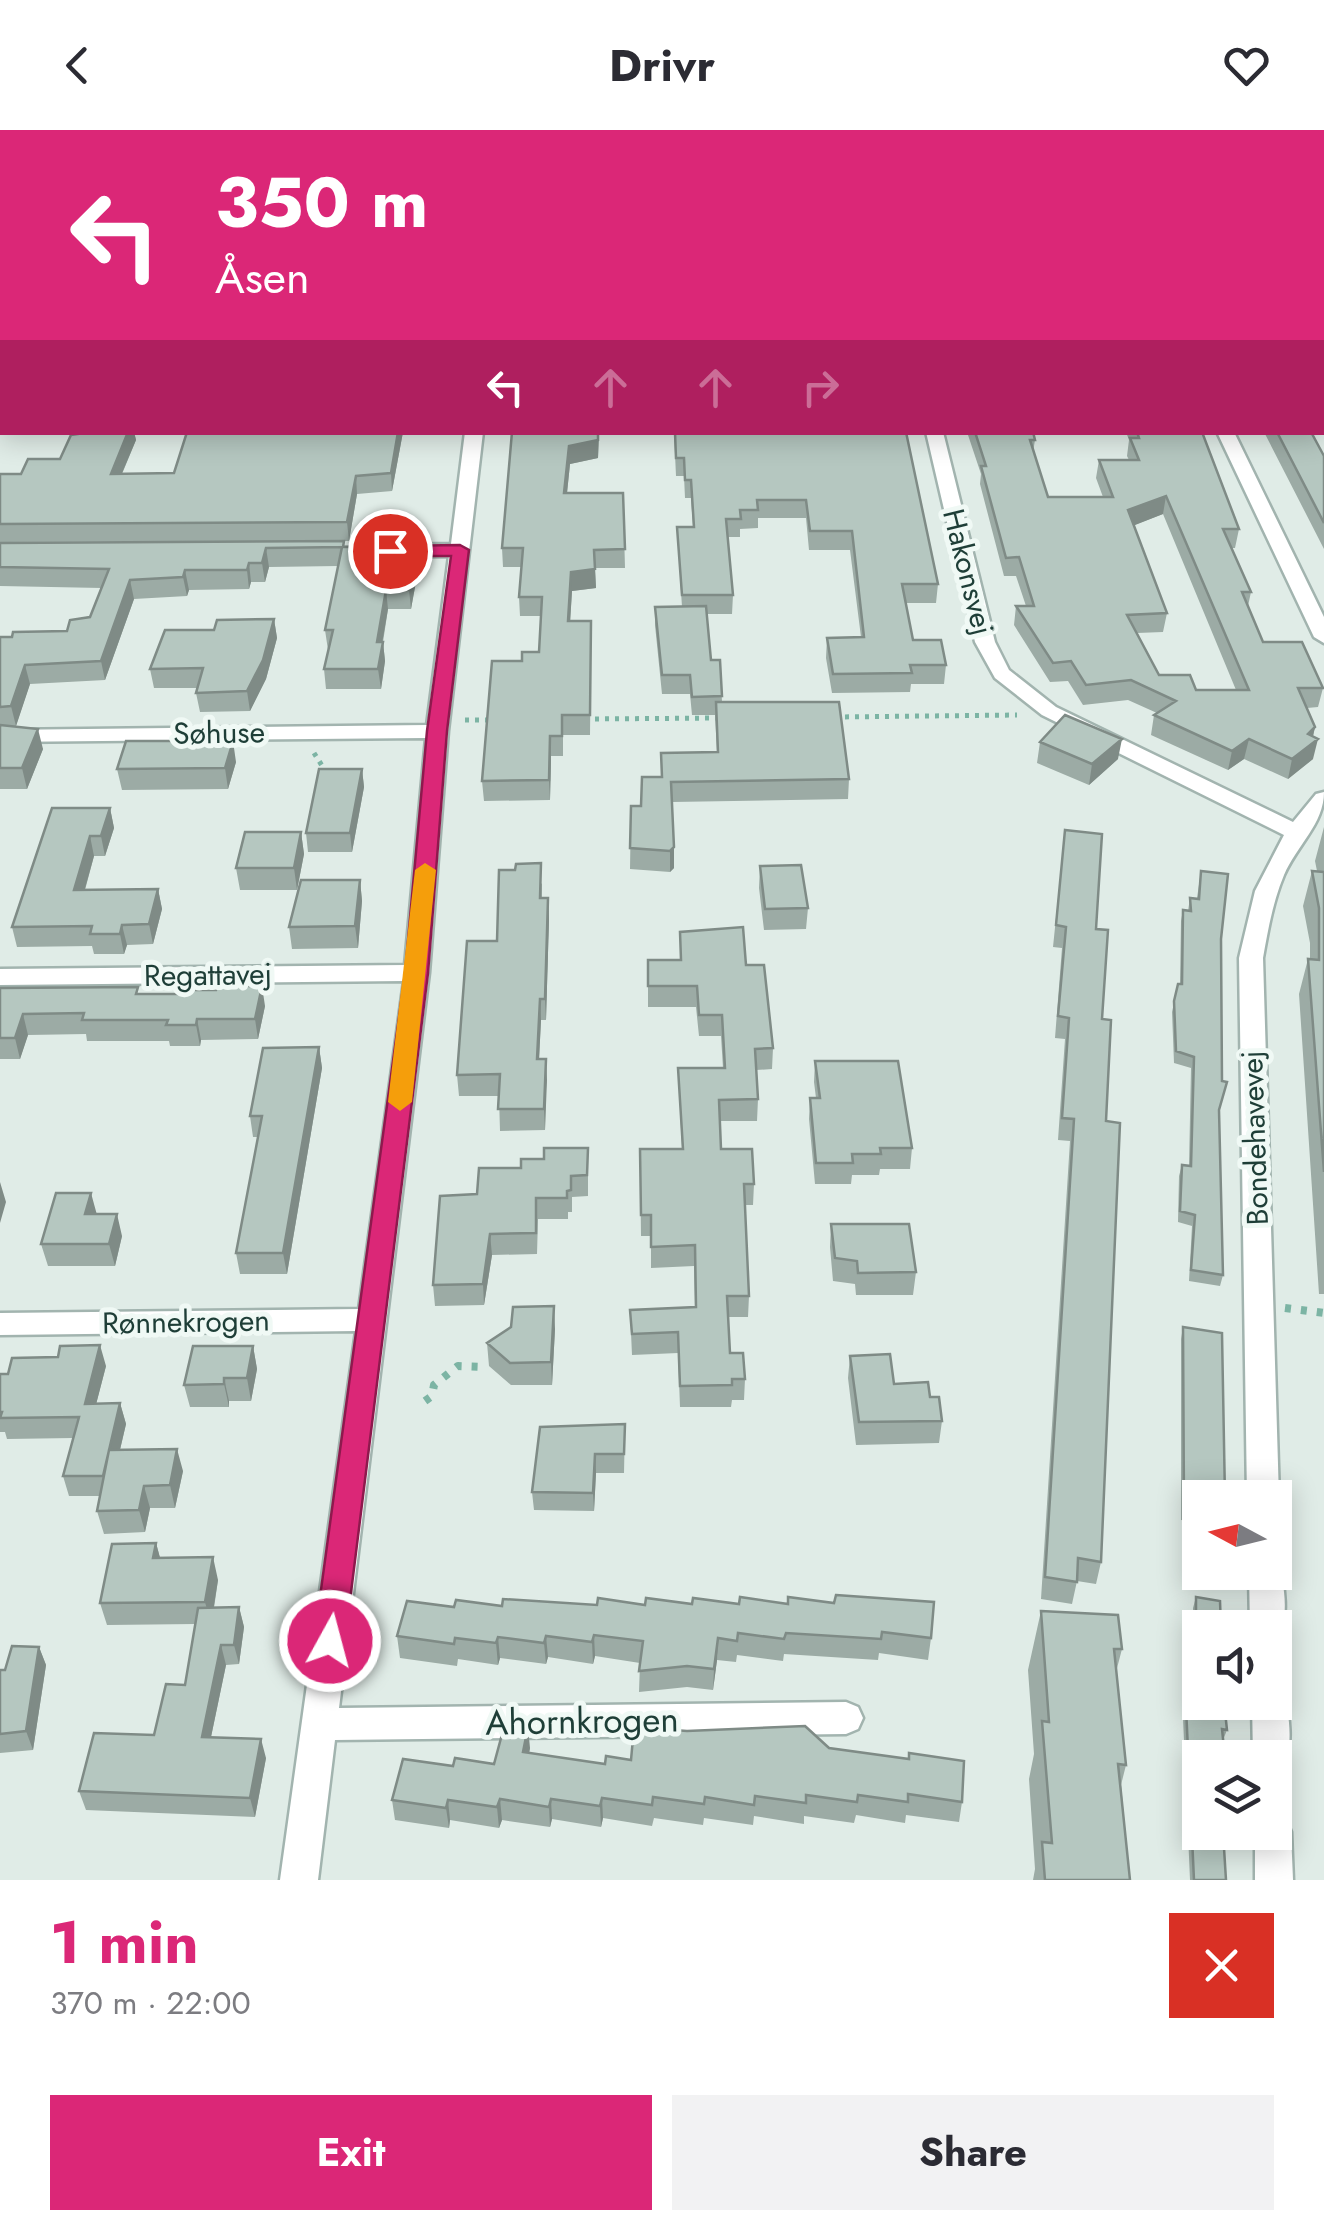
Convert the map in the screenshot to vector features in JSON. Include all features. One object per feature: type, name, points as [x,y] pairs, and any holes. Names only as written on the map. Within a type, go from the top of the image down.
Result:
[{"type":"street","points":[[299,1880],[416,973],[438,726],[474,435]]},
{"type":"street","name":"Hakonsvej","points":[[935,435],[988,651],[1019,692],[1048,711],[1295,832]]},
{"type":"street","points":[[1226,435],[1324,638]]},
{"type":"street","points":[[372,551],[460,550]]},
{"type":"street","name":"Søhuse","points":[[0,736],[438,726]]},
{"type":"street","name":"Bondehavevej","points":[[1264,1480],[1251,958],[1261,904],[1280,852],[1324,799]]},
{"type":"street","name":"Regattavej","points":[[0,977],[416,973]]},
{"type":"street","name":"Rønnekrogen","points":[[0,1324],[371,1320]]},
{"type":"street","name":"Ahornkrogen","points":[[319,1724],[846,1718]]},
{"type":"street","points":[[1273,1850],[1274,1880]]},
{"type":"path","points":[[831,717],[1027,715],[1048,711]]},
{"type":"path","points":[[576,719],[732,718]]},
{"type":"path","points":[[438,726],[497,720]]},
{"type":"path","points":[[297,753],[317,753],[315,762],[338,783]]},
{"type":"path","points":[[425,1401],[434,1385],[458,1366],[485,1368]]},
{"type":"building","points":[[71,435],[127,435],[111,474],[174,473],[186,435],[397,435],[391,473],[356,476],[347,522],[0,524],[0,474],[21,474],[28,459],[60,459]]},
{"type":"building","points":[[512,435],[598,435],[598,440],[569,446],[564,493],[623,493],[625,549],[594,550],[595,569],[571,572],[568,621],[591,621],[590,715],[562,715],[562,736],[550,736],[549,780],[482,781],[492,661],[522,661],[522,652],[539,652],[542,597],[519,597],[523,548],[502,548]]},
{"type":"building","points":[[675,435],[907,435],[938,584],[902,584],[913,640],[941,640],[946,665],[910,665],[912,673],[833,674],[827,638],[864,637],[852,531],[810,531],[806,500],[757,500],[758,510],[740,510],[741,519],[726,519],[733,595],[682,595],[677,527],[694,527],[691,480],[685,480],[684,458],[676,458]]},
{"type":"building","points":[[976,435],[1034,435],[1035,440],[1030,440],[1048,497],[1113,497],[1099,460],[1139,460],[1130,438],[1203,435],[1239,529],[1223,529],[1251,592],[1242,592],[1263,642],[1302,642],[1323,688],[1298,688],[1315,727],[1308,734],[1318,739],[1292,759],[1249,739],[1232,751],[1154,715],[1176,701],[1131,680],[1086,685],[1071,661],[1053,663],[1016,606],[1034,606],[1019,557],[1006,558],[981,466],[986,466]],"holes":[[[1166,496],[1249,690],[1196,690],[1190,675],[1159,675],[1127,615],[1167,613],[1128,510]]]},
{"type":"building","points":[[1279,435],[1313,435],[1324,456],[1324,523]]},
{"type":"building","points":[[344,541],[343,547],[417,546],[409,590],[386,590],[377,642],[383,642],[378,669],[324,669],[333,630],[325,630],[342,547],[266,548],[262,563],[249,563],[247,570],[185,570],[183,577],[130,580],[101,661],[25,665],[11,706],[0,707],[0,637],[12,637],[13,632],[67,631],[70,620],[90,617],[109,569],[0,567],[0,543]]},
{"type":"building","points":[[706,606],[711,660],[720,660],[722,696],[692,697],[690,675],[662,675],[655,607]]},
{"type":"building","points":[[274,619],[263,660],[247,691],[196,693],[203,668],[150,669],[165,630],[214,630],[217,620]]},
{"type":"building","points":[[716,702],[839,702],[849,779],[671,782],[674,847],[670,851],[630,848],[631,806],[641,806],[642,777],[662,777],[661,753],[718,752]]},
{"type":"building","points":[[1065,715],[1122,739],[1092,764],[1040,742]]},
{"type":"building","points":[[0,725],[38,729],[22,768],[0,768]]},
{"type":"building","points":[[126,741],[233,741],[225,768],[117,769]]},
{"type":"building","points":[[319,769],[362,769],[350,833],[306,833]]},
{"type":"building","points":[[52,808],[110,808],[101,836],[90,836],[74,890],[158,889],[149,924],[122,925],[120,934],[90,934],[92,926],[12,927]]},
{"type":"building","points":[[1065,830],[1102,834],[1096,929],[1108,930],[1102,1019],[1111,1020],[1106,1121],[1120,1123],[1101,1562],[1078,1558],[1077,1582],[1045,1577],[1074,1119],[1062,1118],[1069,1018],[1058,1016],[1066,927],[1056,925]]},
{"type":"building","points":[[245,832],[301,832],[294,868],[236,868]]},
{"type":"building","points":[[541,863],[540,898],[548,898],[545,999],[540,999],[537,1059],[546,1059],[544,1109],[498,1109],[500,1074],[457,1075],[467,941],[497,941],[499,870],[515,870],[516,864]]},
{"type":"building","points":[[801,865],[808,908],[765,909],[760,866]]},
{"type":"building","points":[[1201,871],[1228,874],[1221,939],[1222,1081],[1227,1082],[1219,1110],[1223,1275],[1191,1270],[1195,1215],[1180,1211],[1182,1165],[1191,1166],[1194,1057],[1176,1051],[1174,1001],[1178,984],[1182,984],[1183,910],[1191,911],[1190,898],[1199,899]]},
{"type":"building","points":[[1312,871],[1324,872],[1324,1172],[1308,959],[1319,960],[1319,908]]},
{"type":"building","points":[[301,880],[360,880],[355,926],[289,927]]},
{"type":"building","points":[[743,927],[746,965],[764,965],[773,1048],[755,1049],[758,1099],[719,1100],[721,1149],[752,1149],[754,1184],[744,1184],[749,1296],[727,1296],[730,1353],[743,1353],[745,1379],[732,1379],[732,1385],[680,1386],[678,1332],[632,1334],[630,1310],[696,1307],[695,1245],[651,1247],[651,1215],[641,1215],[640,1149],[683,1149],[678,1068],[725,1068],[722,1015],[699,1015],[697,986],[648,986],[648,960],[681,960],[680,932]]},
{"type":"building","points":[[217,986],[262,986],[255,1019],[197,1019],[196,1025],[166,1025],[168,1020],[82,1020],[84,1013],[23,1014],[15,1038],[0,1038],[0,988],[138,987],[136,994],[187,994],[188,990],[216,990]]},
{"type":"building","points":[[319,1047],[283,1253],[236,1253],[262,1116],[250,1116],[263,1048]]},
{"type":"building","points":[[815,1061],[898,1061],[912,1148],[880,1148],[881,1154],[852,1154],[853,1163],[816,1163],[810,1098],[820,1098]]},
{"type":"building","points":[[544,1148],[588,1148],[587,1175],[571,1176],[567,1198],[536,1198],[536,1233],[490,1234],[483,1284],[433,1285],[440,1196],[477,1194],[479,1168],[521,1168],[521,1159],[544,1159]]},
{"type":"building","points":[[56,1193],[91,1193],[85,1214],[117,1214],[109,1244],[41,1244]]},
{"type":"building","points":[[831,1224],[909,1224],[916,1272],[858,1273],[857,1261],[835,1258]]},
{"type":"building","points":[[554,1306],[551,1362],[510,1363],[487,1343],[511,1327],[513,1307]]},
{"type":"building","points":[[1183,1327],[1222,1333],[1225,1480],[1184,1480]]},
{"type":"building","points":[[100,1345],[85,1404],[120,1403],[103,1476],[63,1476],[79,1417],[0,1418],[0,1374],[8,1374],[12,1358],[58,1357],[60,1346]]},
{"type":"building","points":[[193,1346],[253,1346],[247,1378],[224,1378],[224,1384],[184,1385]]},
{"type":"building","points":[[890,1354],[894,1384],[928,1382],[930,1397],[939,1397],[942,1421],[859,1422],[850,1356]]},
{"type":"building","points":[[625,1424],[624,1454],[595,1454],[593,1493],[532,1492],[540,1427]]},
{"type":"building","points":[[177,1449],[170,1485],[144,1486],[139,1510],[97,1511],[109,1450]]},
{"type":"building","points":[[156,1543],[153,1558],[213,1557],[205,1602],[100,1603],[112,1544]]},
{"type":"building","points":[[836,1595],[934,1602],[931,1638],[882,1632],[881,1639],[786,1633],[784,1639],[738,1633],[737,1641],[718,1638],[714,1669],[687,1666],[639,1671],[643,1641],[594,1635],[592,1642],[546,1636],[544,1643],[498,1637],[496,1643],[455,1638],[454,1644],[397,1636],[407,1601],[454,1607],[456,1600],[502,1606],[503,1599],[597,1605],[598,1598],[645,1605],[646,1598],[692,1604],[693,1598],[739,1604],[740,1597],[788,1604],[788,1597],[834,1603]]},
{"type":"building","points":[[1196,1597],[1220,1601],[1220,1610],[1196,1610]]},
{"type":"building","points":[[239,1607],[234,1645],[221,1645],[202,1737],[261,1739],[250,1798],[79,1791],[94,1733],[154,1735],[166,1684],[185,1685],[198,1608]]},
{"type":"building","points":[[1041,1611],[1118,1615],[1122,1649],[1114,1649],[1126,1765],[1118,1764],[1130,1880],[1045,1880],[1042,1842],[1052,1843],[1042,1721],[1049,1722]]},
{"type":"building","points":[[12,1646],[39,1647],[26,1731],[0,1734],[0,1670],[5,1670]]},
{"type":"building","points":[[1187,1720],[1226,1720],[1223,1740],[1188,1740]]},
{"type":"building","points":[[805,1726],[829,1748],[909,1759],[909,1753],[964,1761],[962,1802],[908,1794],[908,1802],[858,1795],[857,1802],[806,1795],[806,1803],[755,1796],[754,1805],[705,1797],[704,1804],[653,1797],[652,1805],[602,1798],[600,1806],[551,1799],[549,1807],[500,1799],[497,1807],[448,1800],[446,1808],[392,1800],[403,1759],[453,1766],[455,1758],[494,1764],[504,1727],[528,1727],[523,1752],[605,1764],[606,1756],[631,1760],[634,1727],[687,1731]]},
{"type":"building","points":[[1193,1850],[1224,1850],[1226,1880],[1194,1880]]},
{"type":"slow traffic","points":[[400,1102],[425,870]]},
{"type":"route","points":[[330,1641],[416,973],[437,731],[460,550],[390,551]]}]
